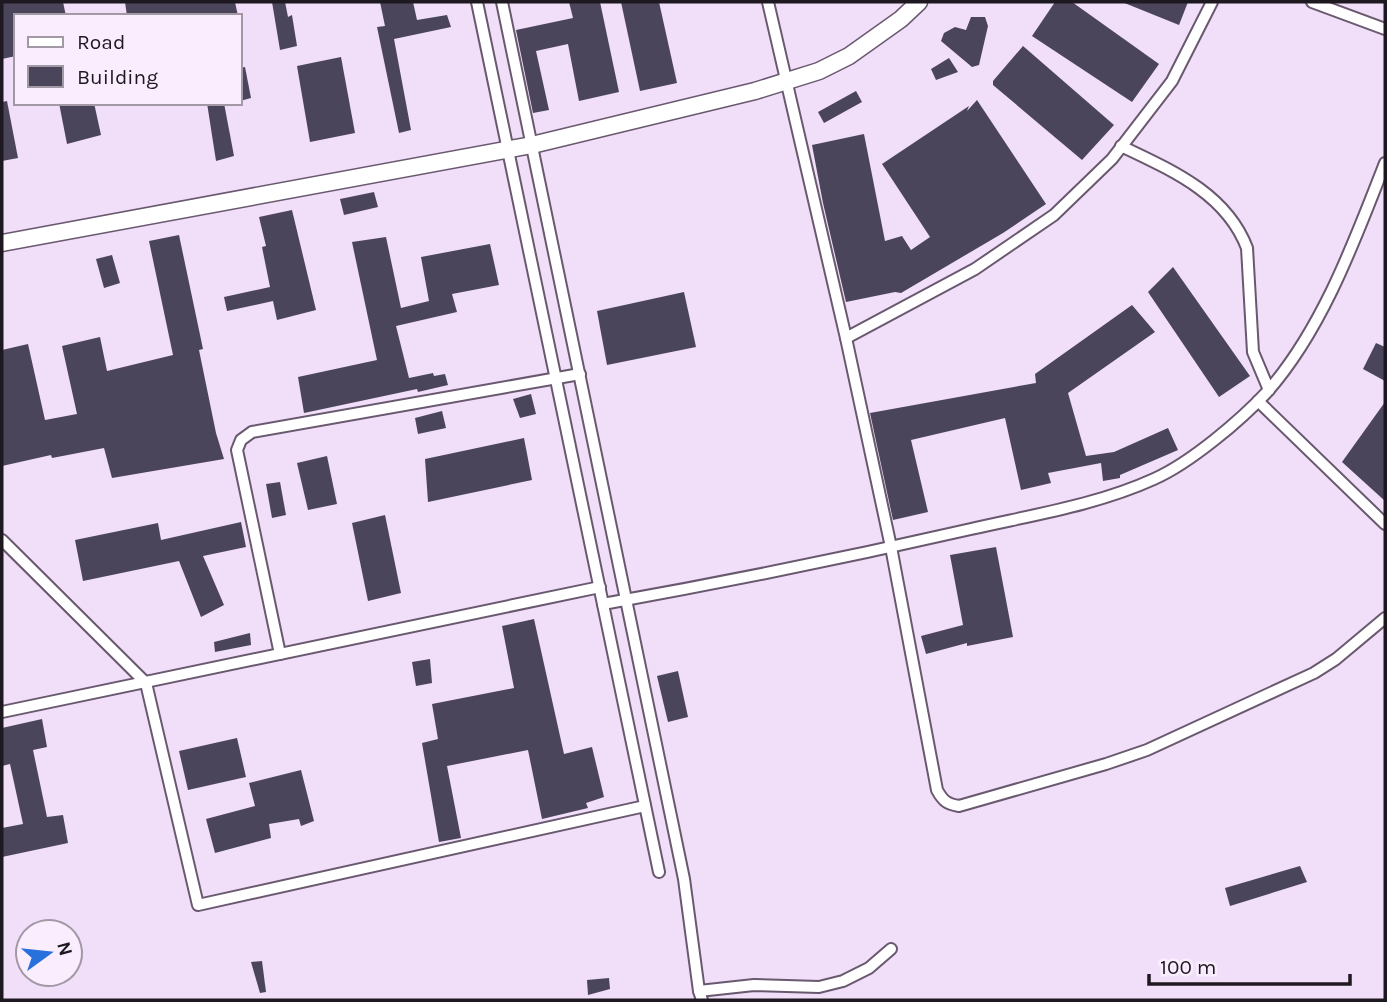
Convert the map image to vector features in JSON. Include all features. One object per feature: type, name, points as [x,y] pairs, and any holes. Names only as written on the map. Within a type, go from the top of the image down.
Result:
[{"type":"street","points":[[477,2],[659,872]]},
{"type":"street","points":[[502,2],[684,879],[701,995],[754,985],[819,987],[843,981],[869,968],[891,949]]},
{"type":"street","points":[[768,2],[846,338],[891,547],[937,790],[948,804],[959,806],[1147,750],[1314,673],[1336,659],[1385,618]]},
{"type":"street","points":[[2,243],[532,145],[787,82],[819,71],[849,56],[901,19],[919,2]]},
{"type":"street","points":[[846,338],[975,269],[1054,215],[1112,159],[1172,81],[1212,2]]},
{"type":"street","points":[[1312,2],[1385,29]]},
{"type":"street","points":[[1121,146],[1184,176],[1222,208],[1241,233],[1247,248],[1253,352],[1269,390]]},
{"type":"street","points":[[603,604],[891,547],[1093,501],[1154,479],[1215,439],[1269,390],[1313,325],[1354,243],[1385,163]]},
{"type":"street","points":[[280,654],[237,450],[241,440],[252,432],[580,374]]},
{"type":"street","points":[[1258,401],[1385,524]]},
{"type":"street","points":[[2,540],[146,683],[198,905],[645,806]]},
{"type":"street","points":[[2,712],[600,587]]},
{"type":"building","points":[[2,2],[63,2],[66,14],[14,14],[14,56],[2,59]]},
{"type":"building","points":[[125,2],[235,2],[238,14],[127,14]]},
{"type":"building","points":[[272,2],[285,2],[288,17],[292,15],[297,46],[280,50]]},
{"type":"building","points":[[380,2],[413,2],[417,20],[447,15],[451,27],[394,39],[411,130],[399,133],[377,27],[385,26]]},
{"type":"building","points":[[569,2],[600,2],[619,92],[579,101],[568,44],[536,51],[549,110],[533,113],[516,30],[573,18]]},
{"type":"building","points":[[621,2],[659,2],[677,83],[640,91]]},
{"type":"building","points":[[1055,2],[1072,2],[1159,64],[1132,102],[1032,36]]},
{"type":"building","points":[[1122,2],[1188,2],[1179,25]]},
{"type":"building","points":[[971,17],[985,17],[988,26],[979,65],[972,67],[941,41],[944,33],[955,27],[966,30]]},
{"type":"building","points":[[1023,46],[1114,125],[1082,160],[993,85],[993,81]]},
{"type":"building","points":[[341,57],[355,133],[310,142],[297,66]]},
{"type":"building","points":[[949,58],[958,72],[936,80],[931,69]]},
{"type":"building","points":[[245,67],[251,98],[242,100],[242,68]]},
{"type":"building","points":[[856,91],[862,102],[824,123],[818,112]]},
{"type":"building","points":[[977,100],[1046,204],[1003,233],[901,293],[846,302],[812,145],[864,134],[885,241],[902,236],[911,250],[930,237],[882,164],[969,106],[967,111]]},
{"type":"building","points":[[7,101],[18,158],[2,161],[2,102]]},
{"type":"building","points":[[59,105],[94,105],[101,135],[67,144]]},
{"type":"building","points":[[207,105],[224,105],[234,156],[216,161]]},
{"type":"building","points":[[374,192],[378,207],[344,215],[340,199]]},
{"type":"building","points":[[292,210],[316,310],[277,320],[273,301],[227,311],[224,297],[270,287],[262,247],[266,246],[259,217]]},
{"type":"building","points":[[179,235],[203,349],[199,350],[224,459],[112,478],[104,448],[52,458],[51,455],[2,466],[2,350],[28,344],[45,420],[77,414],[62,346],[100,337],[107,371],[173,355],[149,241]]},
{"type":"building","points":[[386,237],[401,308],[429,301],[421,257],[490,244],[499,285],[452,294],[457,312],[396,326],[409,378],[433,373],[434,376],[445,374],[448,385],[304,413],[298,377],[377,360],[352,242]]},
{"type":"building","points":[[112,255],[120,283],[104,288],[96,259]]},
{"type":"building","points":[[1173,267],[1250,376],[1219,397],[1148,292]]},
{"type":"building","points":[[684,292],[696,347],[607,365],[597,311]]},
{"type":"building","points":[[1132,305],[1155,332],[1068,393],[1086,456],[1114,452],[1168,428],[1178,450],[1120,475],[1120,478],[1103,481],[1101,463],[1048,473],[1051,483],[1021,490],[1005,418],[911,440],[928,512],[893,520],[870,413],[1036,383],[1035,374]]},
{"type":"building","points":[[1376,343],[1385,347],[1385,381],[1363,369]]},
{"type":"building","points":[[531,394],[536,414],[520,418],[513,399]]},
{"type":"building","points":[[1385,402],[1385,501],[1342,462]]},
{"type":"building","points":[[442,411],[446,428],[418,434],[415,418]]},
{"type":"building","points":[[524,438],[532,480],[428,502],[425,459]]},
{"type":"building","points":[[327,456],[337,504],[308,510],[297,463]]},
{"type":"building","points":[[280,482],[286,515],[272,518],[266,484]]},
{"type":"building","points":[[385,515],[401,593],[368,601],[352,523]]},
{"type":"building","points":[[241,522],[246,547],[203,556],[224,605],[201,617],[179,561],[83,581],[75,540],[158,523],[161,540]]},
{"type":"building","points":[[996,547],[1013,637],[967,646],[967,643],[926,654],[921,636],[963,625],[950,555]]},
{"type":"building","points":[[534,619],[564,754],[592,747],[604,797],[586,803],[588,808],[542,819],[528,750],[447,766],[461,838],[439,842],[422,743],[438,739],[432,704],[514,688],[502,626]]},
{"type":"building","points":[[250,633],[251,645],[215,652],[214,642]]},
{"type":"building","points":[[430,659],[432,683],[416,686],[412,662]]},
{"type":"building","points":[[678,671],[688,717],[668,722],[657,676]]},
{"type":"building","points":[[42,719],[47,747],[33,750],[47,817],[63,815],[68,843],[2,857],[2,828],[23,824],[10,764],[2,766],[2,728]]},
{"type":"building","points":[[237,738],[246,777],[188,790],[179,751]]},
{"type":"building","points":[[301,770],[314,821],[301,826],[299,819],[269,824],[271,838],[215,853],[206,819],[255,806],[249,783]]},
{"type":"building","points":[[1300,866],[1307,882],[1230,906],[1225,888]]},
{"type":"building","points":[[262,961],[266,992],[260,993],[251,962]]},
{"type":"building","points":[[609,978],[610,989],[588,995],[587,980]]}]
